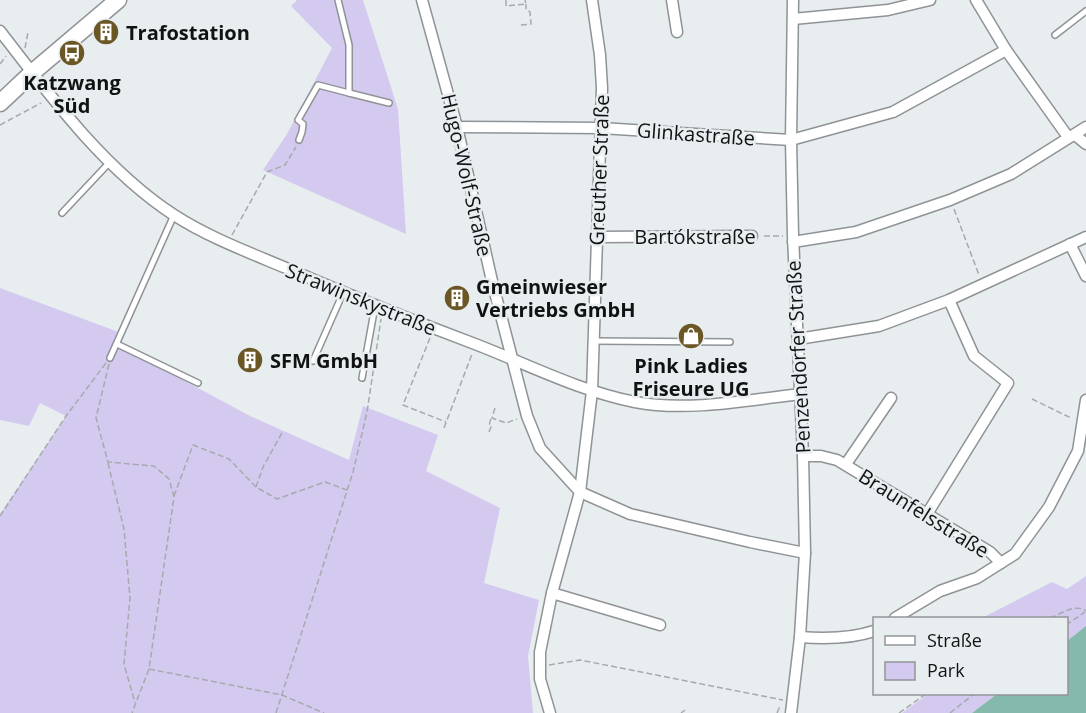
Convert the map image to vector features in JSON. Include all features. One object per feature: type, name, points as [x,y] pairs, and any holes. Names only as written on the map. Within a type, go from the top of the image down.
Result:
[{"type":"main road","points":[[0,103],[118,0]]},
{"type":"street","name":"Hugo-Wolf-Straße","points":[[422,0],[457,128],[492,281],[527,416],[540,448],[580,492],[630,514],[805,553]]},
{"type":"street","name":"Greuther Straße","points":[[550,713],[540,679],[540,652],[552,594],[580,492],[592,392],[601,128],[600,56],[592,0]]},
{"type":"street","points":[[672,0],[677,32]]},
{"type":"street","name":"Penzendorfer Straße","points":[[792,713],[800,637],[805,553],[801,394],[793,239],[791,140],[793,0]]},
{"type":"street","points":[[793,19],[888,10],[930,0]]},
{"type":"street","points":[[976,0],[1006,50],[1072,136],[1086,144]]},
{"type":"street","name":"Strawinskystraße","points":[[0,31],[110,163],[174,215],[227,243],[379,307],[592,392],[637,402],[674,405],[743,401],[801,394]]},
{"type":"street","name":"Glinkastraße","points":[[457,128],[601,128],[791,140],[893,112],[1006,50]]},
{"type":"street","points":[[793,239],[856,232],[950,200],[1011,174],[1086,127]]},
{"type":"street","name":"Bartókstraße","points":[[597,237],[753,236]]},
{"type":"street","points":[[798,339],[879,326],[949,300],[1086,237]]},
{"type":"street","points":[[1070,244],[1086,276]]},
{"type":"street","points":[[927,514],[1008,383],[974,356],[949,300]]},
{"type":"street","name":"Braunfelsstraße","points":[[846,465],[891,398]]},
{"type":"street","points":[[897,617],[940,591],[977,578],[1014,554],[1048,507],[1078,451],[1086,400]]},
{"type":"street","name":"Braunfelsstraße","points":[[803,456],[821,456],[837,460],[990,552],[1001,563]]},
{"type":"street","points":[[552,594],[660,625]]},
{"type":"street","points":[[800,637],[824,639],[851,637],[873,631]]},
{"type":"lane","points":[[338,0],[350,45],[349,93]]},
{"type":"lane","points":[[1055,35],[1086,11]]},
{"type":"lane","points":[[299,140],[303,132],[303,124],[298,120],[318,85],[389,103]]},
{"type":"lane","points":[[62,213],[110,163]]},
{"type":"lane","points":[[110,358],[174,215]]},
{"type":"lane","points":[[313,361],[343,292]]},
{"type":"lane","points":[[362,378],[379,307]]},
{"type":"lane","points":[[593,341],[730,342]]},
{"type":"lane","points":[[117,344],[198,383]]},
{"type":"path","points":[[506,0],[506,6],[526,4]]},
{"type":"path","points":[[521,25],[531,24],[530,12],[526,9],[525,0]]},
{"type":"path","points":[[20,57],[26,47],[28,32]]},
{"type":"path","points":[[0,125],[53,97]]},
{"type":"path","points":[[227,243],[267,172],[285,165],[291,158],[299,140]]},
{"type":"path","points":[[950,200],[982,284]]},
{"type":"path","name":"Bartókstraße","points":[[753,236],[793,239]]},
{"type":"path","points":[[276,713],[348,490],[367,412],[379,307]]},
{"type":"path","points":[[433,328],[403,405],[446,423]]},
{"type":"path","points":[[444,428],[476,345]]},
{"type":"path","points":[[110,358],[96,417],[124,529],[130,598],[124,664],[135,706]]},
{"type":"path","points":[[0,516],[66,416],[110,358]]},
{"type":"path","points":[[1032,399],[1083,424]]},
{"type":"path","points":[[489,432],[495,408]]},
{"type":"path","points":[[492,418],[506,423],[527,416]]},
{"type":"path","points":[[256,487],[263,467],[283,431]]},
{"type":"path","points":[[132,713],[149,669],[174,497],[193,445],[229,459],[256,487],[278,499],[325,482],[348,490]]},
{"type":"path","points":[[108,462],[154,466],[170,478],[174,497]]},
{"type":"path","points":[[1052,617],[1075,608],[1082,608],[1086,611],[1068,624]]},
{"type":"path","points":[[539,665],[580,660],[783,700],[777,713]]},
{"type":"path","points":[[149,669],[282,695],[324,713]]},
{"type":"path","points":[[899,713],[923,695]]},
{"type":"path","points":[[950,713],[972,695]]},
{"type":"path","points":[[681,713],[685,710]]},
{"type":"green space","points":[[297,0],[363,0],[398,109],[406,234],[263,170],[287,134],[332,48],[291,6]]},
{"type":"green space","points":[[0,288],[124,334],[120,346],[250,416],[349,460],[363,406],[438,435],[426,471],[500,508],[484,583],[539,600],[528,656],[533,713],[0,713],[0,514],[66,416],[40,403],[29,426],[0,420]]},
{"type":"green space","points":[[1086,576],[1086,626],[1068,640],[1068,617],[984,617],[1052,582],[1067,589]]},
{"type":"green space","points":[[927,695],[996,695],[972,713],[902,713]]},
{"type":"shaded area","points":[[1086,626],[1086,713],[972,713],[996,695],[1068,695],[1068,640]]},
{"type":"place","name":"Trafostation","points":[[106,32]]},
{"type":"place","name":"Katzwang Süd","points":[[72,53]]},
{"type":"place","name":"Gmeinwieser Vertriebs GmbH","points":[[457,298]]},
{"type":"place","name":"Pink Ladies Friseure UG","points":[[691,336]]},
{"type":"place","name":"SFM GmbH","points":[[250,360]]}]
